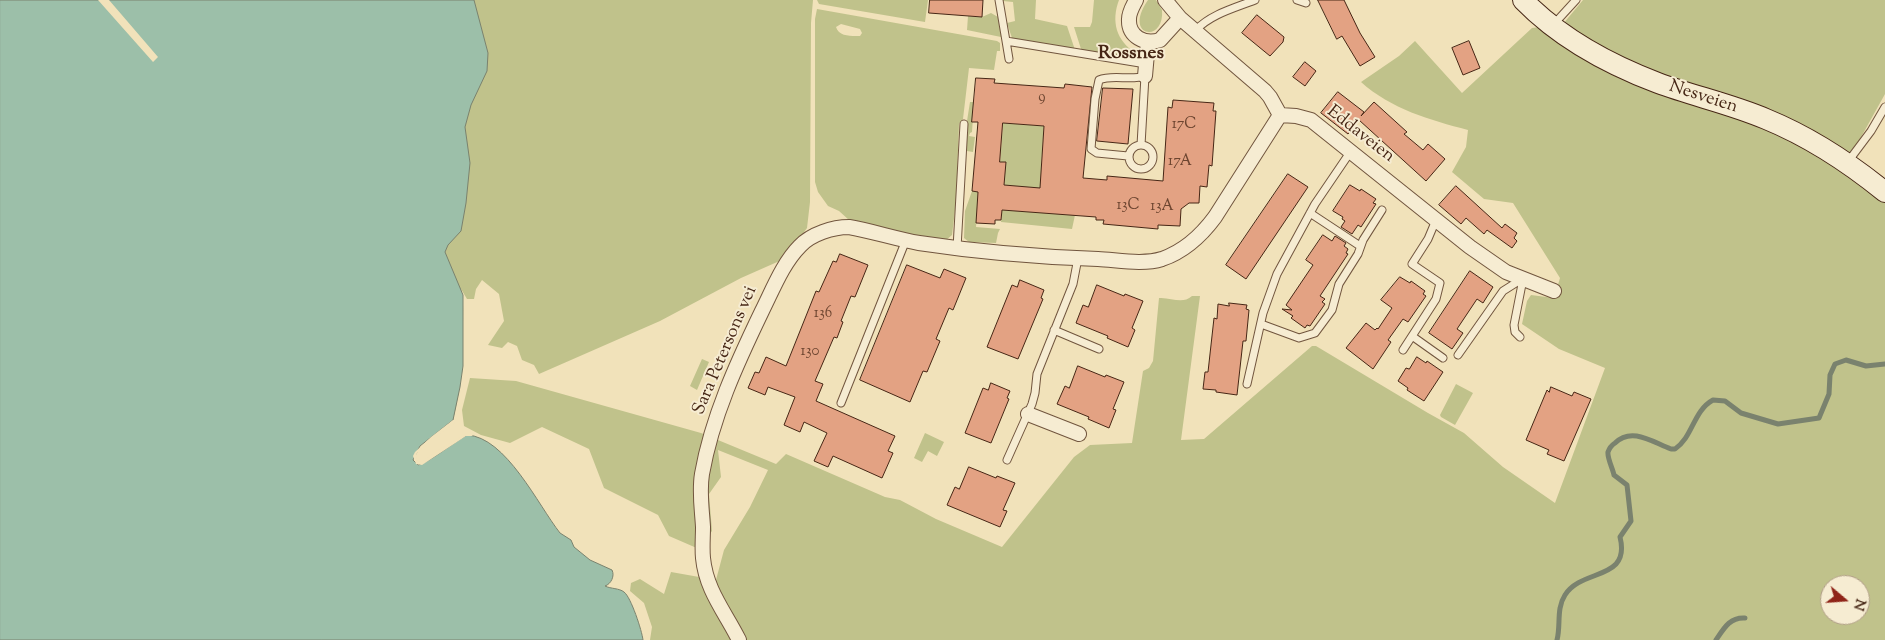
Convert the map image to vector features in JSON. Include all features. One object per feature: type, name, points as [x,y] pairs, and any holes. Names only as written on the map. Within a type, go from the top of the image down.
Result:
[{"type":"main road","name":"Nesveien","points":[[1523,0],[1576,44],[1612,63],[1657,83],[1764,118],[1816,143],[1847,163],[1885,192]]},
{"type":"street","points":[[1136,0],[1130,13],[1130,28],[1134,36],[1148,42],[1160,40],[1180,18]]},
{"type":"street","points":[[1164,0],[1180,18],[1265,91],[1280,115]]},
{"type":"street","points":[[1145,70],[1148,42]]},
{"type":"street","name":"Eddaveien","points":[[1280,115],[1312,120],[1436,220],[1506,272],[1554,291]]},
{"type":"street","name":"Sara Petersons vei","points":[[739,640],[715,600],[707,581],[703,557],[700,498],[702,473],[715,422],[732,377],[772,290],[794,253],[806,240],[831,230],[849,227],[906,240],[957,248],[1078,258],[1160,260],[1188,246],[1215,218],[1280,115]]},
{"type":"street","points":[[1028,414],[1079,434]]},
{"type":"lane","points":[[999,0],[1009,59]]},
{"type":"lane","points":[[1196,30],[1214,16],[1255,0]]},
{"type":"lane","points":[[1297,0],[1306,3]]},
{"type":"lane","points":[[1552,26],[1576,0]]},
{"type":"lane","points":[[1006,41],[1145,70]]},
{"type":"lane","points":[[1141,144],[1145,70]]},
{"type":"lane","points":[[1128,156],[1097,153],[1091,149],[1098,83],[1103,79],[1110,78],[1136,78],[1145,70]]},
{"type":"lane","points":[[1847,163],[1871,131],[1885,107]]},
{"type":"lane","points":[[957,248],[964,124]]},
{"type":"lane","points":[[1141,144],[1147,146],[1153,153],[1153,161],[1149,167],[1142,169],[1135,168],[1130,163],[1128,156],[1132,148],[1141,144]]},
{"type":"lane","points":[[1247,384],[1266,300],[1277,274],[1310,213],[1351,151]]},
{"type":"lane","points":[[1261,324],[1299,338],[1315,333],[1332,310],[1339,284],[1358,254],[1362,240],[1382,210]]},
{"type":"lane","points":[[1310,213],[1360,246]]},
{"type":"lane","points":[[1403,350],[1439,292],[1440,283],[1412,264],[1428,239],[1436,220]]},
{"type":"lane","points":[[841,403],[906,240]]},
{"type":"lane","points":[[1006,460],[1028,414],[1035,393],[1037,374],[1072,284],[1078,258]]},
{"type":"lane","points":[[1520,337],[1515,332],[1514,325],[1523,279]]},
{"type":"lane","points":[[1458,355],[1503,291],[1523,279]]},
{"type":"lane","points":[[1054,330],[1099,349]]},
{"type":"lane","points":[[1412,336],[1443,358]]},
{"type":"shaded area","points":[[0,0],[474,0],[488,53],[487,71],[471,105],[465,127],[470,163],[461,231],[448,245],[445,252],[463,295],[463,366],[453,420],[420,446],[413,460],[418,465],[423,463],[467,435],[481,439],[495,447],[520,474],[560,533],[571,540],[574,547],[590,560],[612,570],[612,580],[605,586],[622,591],[627,595],[636,614],[643,640],[0,640]]},
{"type":"shaded area","points":[[315,0],[813,0],[811,23],[810,202],[807,228],[784,259],[741,278],[660,321],[539,374],[534,365],[522,360],[517,346],[508,342],[502,348],[488,345],[504,321],[499,294],[482,280],[476,289],[474,299],[467,299],[461,289],[463,298],[462,362],[460,385],[453,420]]},
{"type":"shaded area","points":[[817,0],[928,0],[925,22],[819,4]]},
{"type":"shaded area","points":[[1003,0],[1036,0],[1035,19],[1067,26],[1075,50],[1012,38],[1007,23],[1015,21],[1013,2]]},
{"type":"shaded area","points":[[1094,0],[1119,0],[1115,15],[1117,30],[1124,43],[1136,53],[1135,59],[1085,52],[1081,49],[1074,27],[1090,27]]},
{"type":"shaded area","points":[[1148,0],[1156,0],[1162,10],[1161,21],[1152,32],[1146,32],[1140,22],[1141,12]]},
{"type":"shaded area","points":[[1583,0],[1885,0],[1885,94],[1850,157],[1885,184],[1885,640],[650,640],[652,627],[644,603],[630,591],[631,583],[640,579],[664,594],[671,572],[716,580],[724,550],[750,507],[768,470],[718,450],[721,477],[709,494],[712,531],[699,549],[669,536],[658,515],[604,488],[589,449],[542,427],[510,443],[481,435],[464,426],[462,410],[470,378],[516,381],[701,433],[776,464],[786,454],[885,497],[900,500],[936,519],[1002,547],[1074,457],[1090,445],[1132,443],[1143,371],[1149,368],[1153,361],[1159,298],[1184,300],[1192,296],[1200,296],[1181,440],[1204,439],[1312,346],[1316,346],[1464,433],[1503,467],[1555,503],[1605,368],[1559,349],[1522,324],[1527,301],[1531,295],[1554,298],[1560,278],[1513,203],[1484,199],[1452,172],[1466,147],[1468,130],[1425,118],[1411,112],[1385,99],[1361,82],[1399,56],[1415,41],[1462,93],[1532,28],[1563,24]]},
{"type":"shaded area","points":[[817,9],[1000,43],[1000,51],[997,51],[994,70],[969,68],[963,119],[959,124],[956,202],[952,235],[945,241],[907,236],[862,222],[849,220],[839,211],[828,206],[818,192],[815,182],[815,19]],"holes":[[[841,24],[860,29],[862,33],[860,36],[850,36],[840,33],[836,27]]]},
{"type":"shaded area","points":[[991,13],[998,17],[1002,32],[1001,37],[967,30],[968,16],[982,17]]},
{"type":"shaded area","points":[[970,102],[974,102],[972,132],[969,136],[975,137],[973,152],[967,151],[967,121]]},
{"type":"shaded area","points":[[1003,123],[1044,126],[1041,167],[1045,189],[1004,185],[1005,162],[1000,162]]},
{"type":"shaded area","points":[[972,191],[978,192],[976,227],[1000,229],[996,243],[969,242],[964,238],[965,211]]},
{"type":"shaded area","points":[[1002,210],[1075,215],[1072,229],[1001,222]]},
{"type":"shaded area","points":[[702,359],[709,362],[697,390],[690,386]]},
{"type":"shaded area","points":[[1456,384],[1473,393],[1455,425],[1440,415]]},
{"type":"shaded area","points":[[925,433],[944,442],[937,456],[928,451],[922,462],[914,458]]},
{"type":"pier","points":[[98,0],[109,0],[158,57],[153,62]]},
{"type":"pier","points":[[453,420],[455,422],[453,425],[432,439],[417,453],[417,462],[423,461],[465,434],[469,433],[473,436],[466,436],[422,465],[416,464],[413,456],[415,452]]},
{"type":"building","points":[[930,0],[983,0],[982,17],[929,13]]},
{"type":"building","points":[[1318,0],[1344,0],[1360,33],[1375,57],[1360,66],[1342,36],[1337,39]]},
{"type":"building","points":[[1257,15],[1284,37],[1283,42],[1270,56],[1242,33]]},
{"type":"building","points":[[1469,41],[1480,68],[1463,75],[1452,48]]},
{"type":"building","points":[[1305,62],[1316,71],[1305,86],[1293,77]]},
{"type":"building","points":[[976,78],[995,79],[994,83],[1064,88],[1065,84],[1092,87],[1083,178],[1107,180],[1107,176],[1163,181],[1168,107],[1172,108],[1173,100],[1214,103],[1213,111],[1216,111],[1212,166],[1209,165],[1207,187],[1200,186],[1199,203],[1189,203],[1181,209],[1180,226],[1158,225],[1158,229],[1103,224],[1104,220],[1096,220],[1096,217],[1002,210],[1001,220],[995,220],[995,224],[976,223],[978,192],[972,191],[978,122],[972,122]],"holes":[[[1003,123],[1044,126],[1040,188],[1004,185],[1006,162],[1000,162]]]},
{"type":"building","points":[[1103,88],[1133,89],[1128,144],[1097,141]]},
{"type":"building","points":[[1338,92],[1364,112],[1361,116],[1374,102],[1407,132],[1404,134],[1423,150],[1428,144],[1445,159],[1426,181],[1359,120],[1348,134],[1321,113]]},
{"type":"building","points":[[1288,174],[1308,187],[1246,279],[1226,265]]},
{"type":"building","points":[[1350,185],[1360,191],[1361,189],[1376,199],[1373,203],[1376,204],[1361,227],[1358,225],[1352,234],[1341,227],[1345,221],[1342,219],[1343,217],[1333,211]]},
{"type":"building","points":[[1456,186],[1502,228],[1505,224],[1517,233],[1514,238],[1517,241],[1512,248],[1487,230],[1484,234],[1466,218],[1461,224],[1439,205]]},
{"type":"building","points":[[1323,235],[1332,241],[1335,236],[1346,243],[1344,246],[1348,249],[1346,253],[1348,254],[1320,296],[1325,299],[1322,302],[1325,304],[1310,326],[1307,325],[1305,328],[1291,318],[1293,316],[1282,309],[1292,310],[1286,305],[1313,265],[1306,260]]},
{"type":"building","points":[[840,254],[868,265],[855,297],[851,296],[841,321],[843,322],[837,338],[834,337],[815,381],[823,384],[816,401],[895,436],[888,451],[893,453],[882,478],[833,456],[828,467],[814,461],[827,433],[804,422],[800,432],[784,425],[795,397],[768,387],[765,395],[748,388],[755,372],[759,373],[766,357],[786,366],[816,291],[819,292],[833,261],[836,262]]},
{"type":"building","points":[[907,265],[940,278],[944,269],[966,278],[953,310],[949,308],[936,339],[940,341],[927,372],[923,371],[910,402],[860,380]]},
{"type":"building","points":[[1470,271],[1493,287],[1483,303],[1477,299],[1457,329],[1463,333],[1452,349],[1429,333]]},
{"type":"building","points":[[1400,277],[1410,283],[1411,281],[1425,291],[1423,294],[1426,296],[1408,322],[1403,319],[1388,340],[1391,342],[1373,369],[1346,348],[1366,323],[1375,330],[1378,329],[1392,308],[1381,300]]},
{"type":"building","points":[[1020,280],[1044,290],[1041,298],[1043,299],[1018,359],[987,347],[1012,285],[1017,287]]},
{"type":"building","points":[[1097,285],[1124,296],[1125,294],[1143,301],[1132,328],[1135,330],[1128,347],[1107,338],[1108,336],[1076,323],[1083,305],[1088,307]]},
{"type":"building","points":[[1229,303],[1247,305],[1246,309],[1249,310],[1246,341],[1243,341],[1237,395],[1203,389],[1205,372],[1208,372],[1214,318],[1217,319],[1218,304],[1229,306]]},
{"type":"building","points":[[1417,357],[1426,363],[1427,361],[1443,372],[1424,401],[1407,390],[1408,388],[1398,381],[1406,368],[1409,369]]},
{"type":"building","points":[[1078,366],[1105,377],[1106,375],[1124,382],[1113,409],[1116,410],[1109,428],[1088,419],[1089,417],[1057,404],[1065,386],[1069,388]]},
{"type":"building","points":[[991,383],[1010,391],[1007,398],[1009,399],[991,443],[965,433],[983,388],[988,390]]},
{"type":"building","points":[[1551,387],[1572,396],[1574,392],[1591,399],[1564,461],[1547,454],[1549,450],[1526,440],[1547,390],[1549,392]]},
{"type":"building","points":[[969,467],[996,478],[997,476],[1015,483],[1003,510],[1007,511],[1000,527],[947,505],[955,487],[959,489]]},
{"type":"waterway","points":[[1557,640],[1560,611],[1565,595],[1582,581],[1612,568],[1618,561],[1621,551],[1620,537],[1631,521],[1627,485],[1614,475],[1608,457],[1608,451],[1614,444],[1622,438],[1636,436],[1675,449],[1686,438],[1701,411],[1713,400],[1725,401],[1741,413],[1778,424],[1819,418],[1829,394],[1830,375],[1835,364],[1846,360],[1866,366],[1885,364]]},
{"type":"waterway","points":[[1716,640],[1731,621],[1745,618]]},
{"type":"district","name":"Rossnes","points":[[1131,55]]}]
